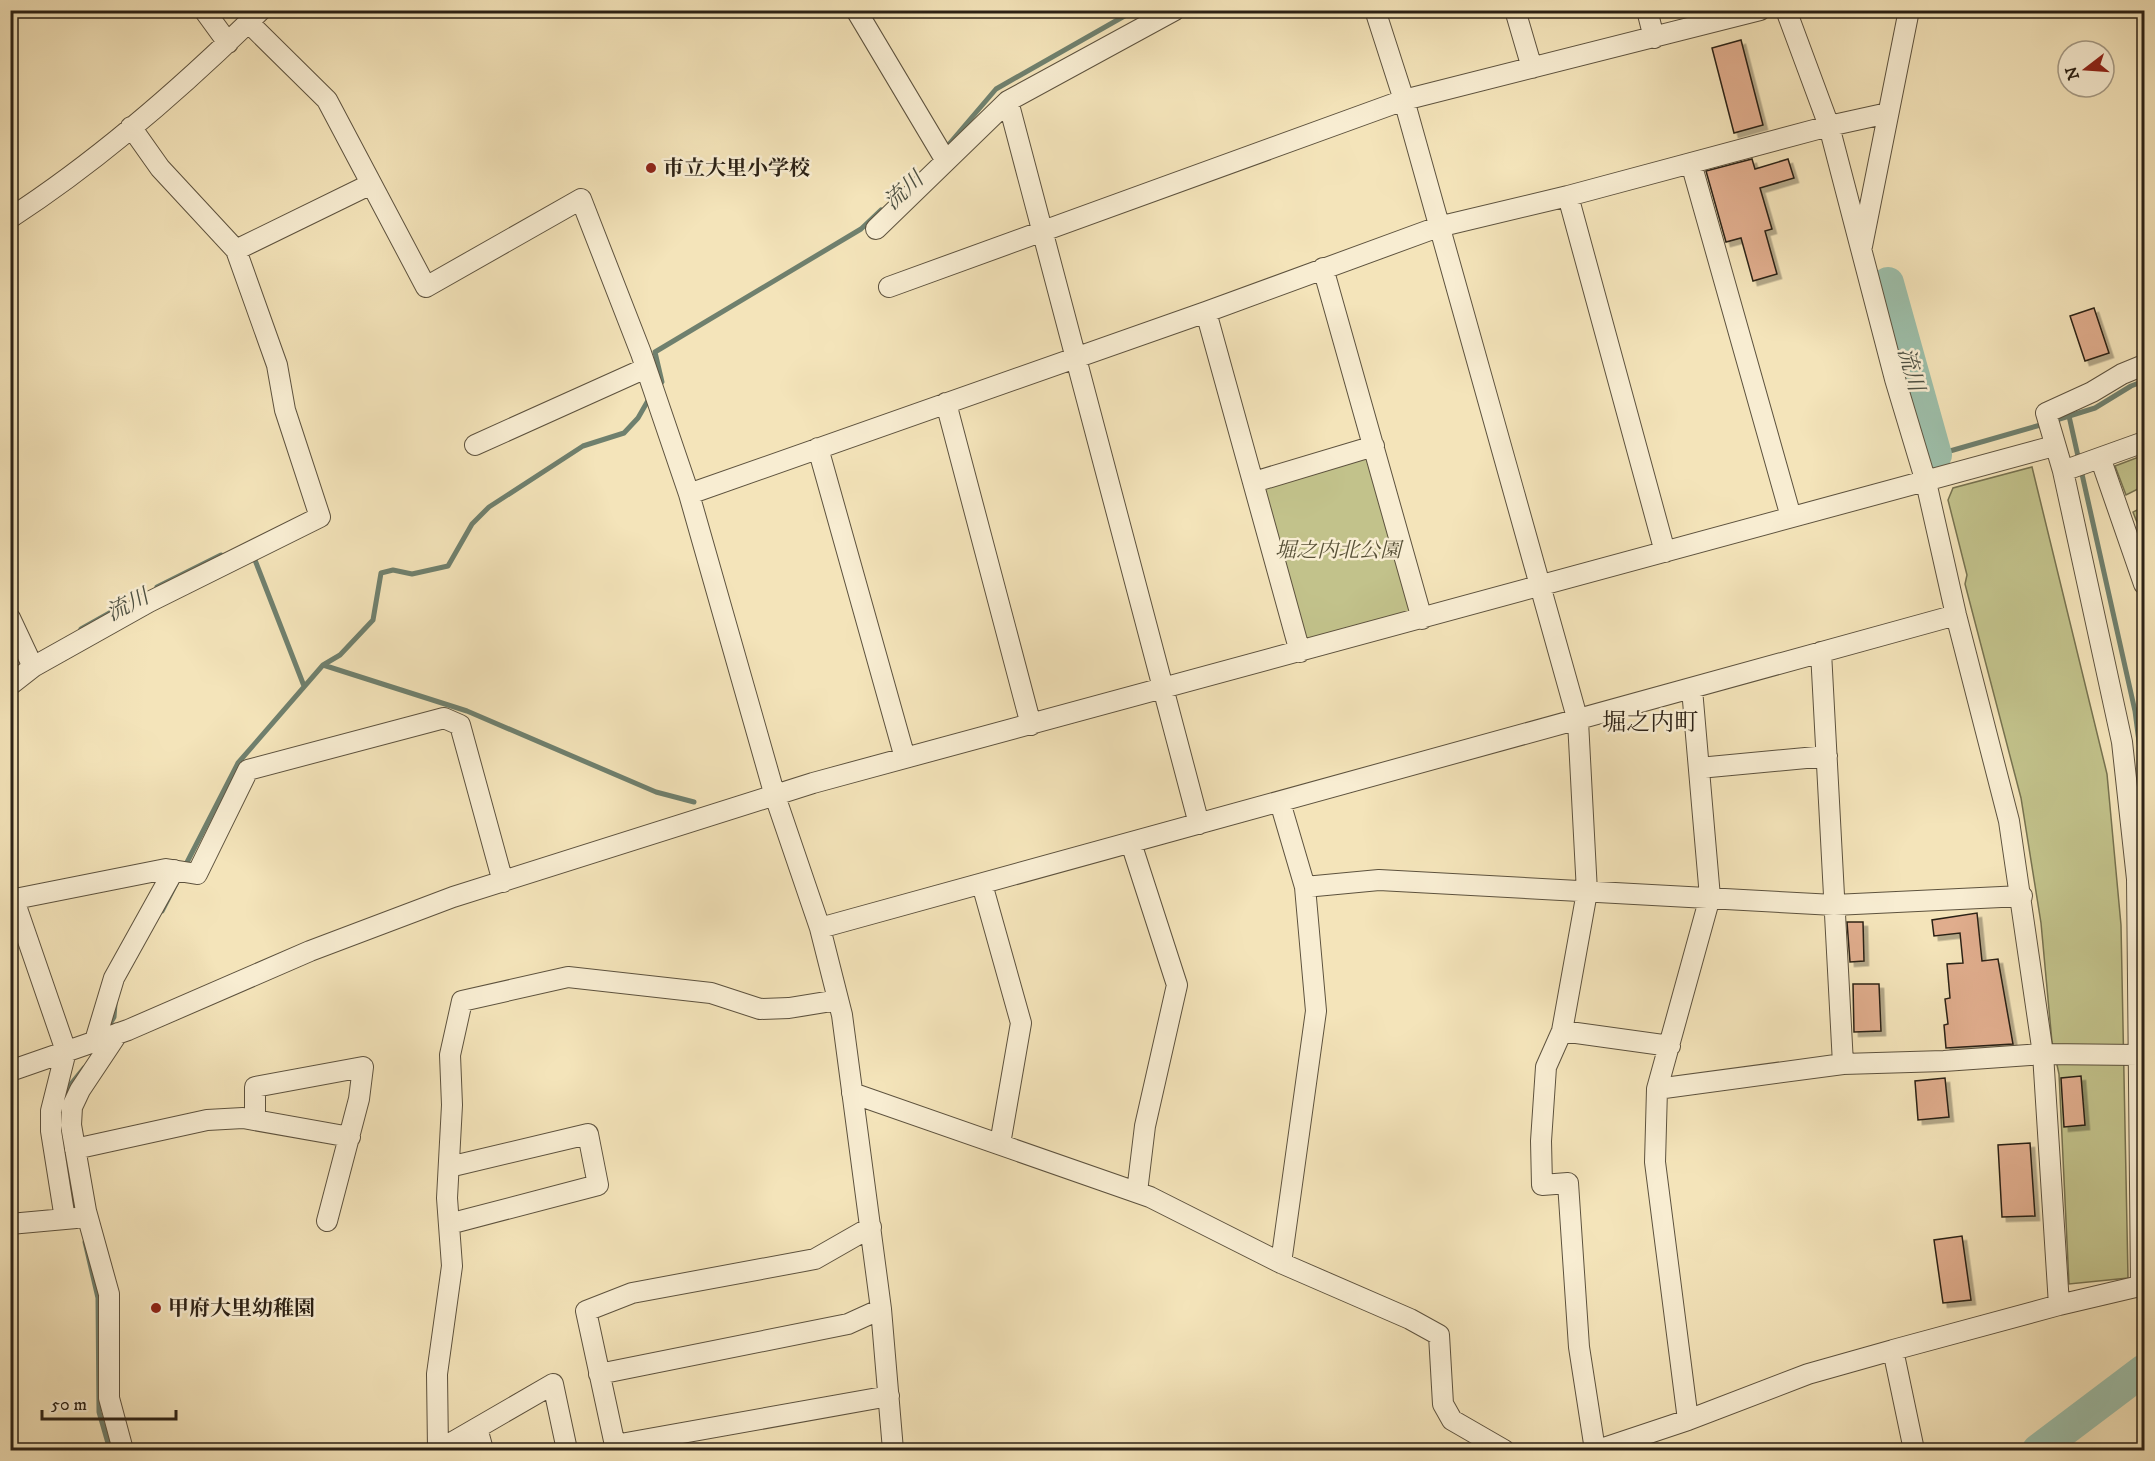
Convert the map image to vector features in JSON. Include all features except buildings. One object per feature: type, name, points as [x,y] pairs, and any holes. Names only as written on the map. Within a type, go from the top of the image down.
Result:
[{"type":"street","points":[[204,10],[228,43]]},
{"type":"street","points":[[876,229],[944,157],[1008,101],[1175,10]]},
{"type":"street","points":[[1375,10],[1404,100],[1578,721],[1587,892],[1562,1031],[1546,1067],[1541,1141],[1542,1185],[1568,1183],[1580,1347],[1605,1449],[1689,1420],[1808,1374],[2059,1305],[2143,1286],[2138,1055],[2142,947],[2137,879],[2122,742],[2080,466]]},
{"type":"street","points":[[1515,10],[1532,68]]},
{"type":"street","points":[[1647,10],[1654,38]]},
{"type":"street","points":[[888,287],[1404,100],[1760,10]]},
{"type":"street","points":[[1786,10],[1829,126],[1894,379],[1926,482],[1956,615],[2006,809],[2022,896],[2043,1054],[2059,1305]]},
{"type":"street","points":[[1861,251],[1909,10]]},
{"type":"street","points":[[858,11],[944,157]]},
{"type":"street","points":[[10,218],[44,196],[131,127],[255,17],[327,100],[426,287],[581,199],[650,381],[689,494],[775,796],[820,928],[838,1000],[871,1227],[881,1309],[893,1450]]},
{"type":"street","points":[[1008,101],[1199,824]]},
{"type":"street","points":[[689,494],[1206,312],[1438,227],[1568,196],[1829,126],[1888,113]]},
{"type":"street","points":[[10,685],[33,667],[149,602],[320,517],[285,410],[277,364],[236,250],[160,168],[131,127]]},
{"type":"street","points":[[1691,163],[1791,517]]},
{"type":"street","points":[[236,250],[372,184]]},
{"type":"street","points":[[1568,196],[1665,552]]},
{"type":"street","points":[[1323,268],[1422,619]]},
{"type":"street","points":[[1206,312],[1300,652]]},
{"type":"street","points":[[10,1071],[117,1034],[310,951],[453,897],[775,796],[905,758],[1926,482],[2050,429],[2092,392],[2122,374],[2145,365]]},
{"type":"street","points":[[475,445],[650,381]]},
{"type":"street","points":[[946,403],[1031,725]]},
{"type":"street","points":[[2050,429],[2080,466],[2138,549],[2145,584]]},
{"type":"street","points":[[2080,466],[2145,442]]},
{"type":"street","points":[[1254,482],[1374,446]]},
{"type":"street","points":[[818,448],[905,758]]},
{"type":"street","points":[[820,928],[1956,615]]},
{"type":"street","points":[[11,622],[33,667]]},
{"type":"street","points":[[1821,652],[1843,1064]]},
{"type":"street","points":[[1689,1420],[1655,1162],[1657,1089],[1710,897],[1692,689]]},
{"type":"street","points":[[66,1219],[51,1131],[51,1111],[66,1051],[12,900],[166,869],[197,874],[248,770],[444,718],[460,725],[503,882]]},
{"type":"street","points":[[1699,768],[1827,756]]},
{"type":"street","points":[[1280,802],[1305,887],[1316,1011],[1281,1263]]},
{"type":"street","points":[[1131,843],[1177,985],[1145,1126],[1137,1192]]},
{"type":"street","points":[[96,1041],[114,978],[174,870]]},
{"type":"street","points":[[1305,887],[1379,880],[1834,904],[2022,896]]},
{"type":"street","points":[[982,884],[1021,1023],[1000,1144]]},
{"type":"street","points":[[567,1450],[553,1384],[439,1450],[437,1374],[445,1332],[452,1266],[449,1224],[452,1105],[450,1055],[462,1001],[568,977],[711,993],[760,1009],[789,1008],[838,1000]]},
{"type":"street","points":[[1562,1031],[1670,1046]]},
{"type":"street","points":[[117,1034],[80,1089],[72,1107],[71,1125],[87,1217],[109,1294],[110,1398],[123,1450]]},
{"type":"street","points":[[1657,1089],[1843,1064],[1944,1061],[2043,1054],[2138,1055]]},
{"type":"street","points":[[255,1120],[255,1087],[363,1067],[359,1100],[327,1221]]},
{"type":"street","points":[[852,1093],[1137,1192],[1281,1263],[1410,1319],[1439,1335],[1443,1404],[1452,1420],[1504,1450]]},
{"type":"street","points":[[75,1149],[207,1120],[243,1118],[350,1137]]},
{"type":"street","points":[[449,1167],[588,1134],[598,1185],[449,1224]]},
{"type":"street","points":[[10,1224],[87,1217]]},
{"type":"street","points":[[871,1227],[815,1259],[632,1293],[586,1311],[616,1448],[889,1396]]},
{"type":"street","points":[[599,1374],[848,1324],[881,1309]]},
{"type":"street","points":[[1893,1350],[1914,1450]]},
{"type":"street","points":[[477,1428],[483,1450]]},
{"type":"green space","name":"堀之内北公園","points":[[1374,446],[1422,619],[1300,652],[1254,482]]},
{"type":"green space","points":[[2144,455],[2144,472],[2138,489],[2126,495],[2115,466]]},
{"type":"green space","points":[[2032,467],[2107,774],[2121,925],[2128,1278],[2069,1284],[2059,1074],[2052,1042],[2041,923],[2021,798],[1965,584],[1967,575],[1948,500],[1953,488]]},
{"type":"green space","points":[[2143,507],[2144,537],[2143,538],[2133,512]]},
{"type":"waterway","name":"流川","points":[[944,150],[996,89],[1135,10]]},
{"type":"waterway","name":"流川","points":[[657,388],[662,382],[655,352],[861,229],[881,210]]},
{"type":"waterway","name":"流川","points":[[1888,283],[1936,455]]},
{"type":"waterway","points":[[2053,421],[2095,408],[2131,386],[2144,381]]},
{"type":"waterway","points":[[323,665],[340,655],[373,620],[381,573],[393,570],[412,574],[448,566],[472,524],[489,507],[583,446],[624,433],[638,418],[650,397]]},
{"type":"waterway","points":[[2069,416],[2135,711],[2144,780]]},
{"type":"waterway","points":[[1936,455],[2044,424]]},
{"type":"waterway","name":"流川","points":[[157,587],[221,555]]},
{"type":"waterway","points":[[253,555],[304,686]]},
{"type":"waterway","name":"流川","points":[[81,629],[122,606]]},
{"type":"waterway","points":[[162,911],[238,763],[323,665],[467,711],[656,792],[694,802]]},
{"type":"waterway","points":[[107,1029],[114,1017],[115,1004]]},
{"type":"waterway","points":[[64,1103],[71,1084],[84,1068]]},
{"type":"waterway","points":[[85,1242],[98,1298],[99,1412],[110,1450]]},
{"type":"waterway","points":[[2038,1450],[2144,1370]]},
{"type":"place","name":"市立大里小学校","points":[[651,168]]},
{"type":"place","name":"甲府大里幼稚園","points":[[156,1308]]},
{"type":"district","name":"堀之内町","points":[[1650,722]]}]
